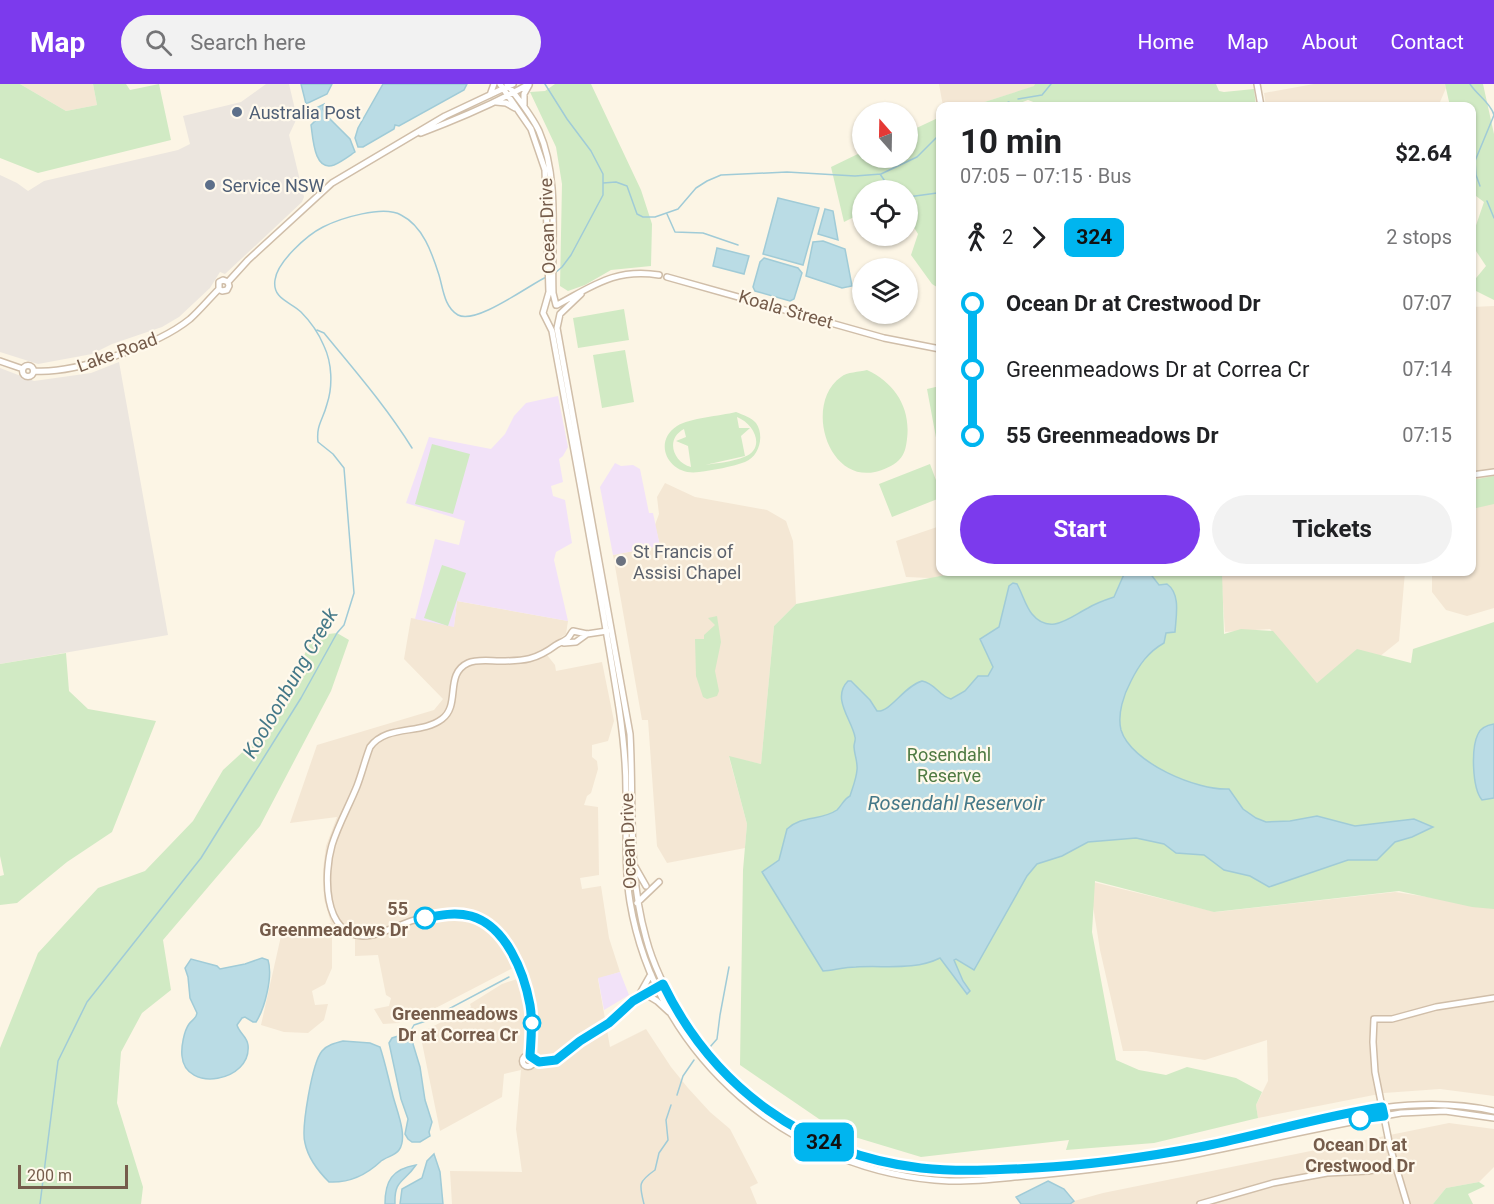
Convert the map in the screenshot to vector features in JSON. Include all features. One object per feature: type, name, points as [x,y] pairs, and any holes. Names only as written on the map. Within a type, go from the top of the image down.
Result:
[{"type":"main road","points":[[489,96],[494,84]]},
{"type":"main road","points":[[411,136],[449,123],[529,84]]},
{"type":"main road","points":[[495,102],[522,109],[524,94],[529,84]]},
{"type":"main road","points":[[1257,84],[1260,102]]},
{"type":"main road","points":[[411,136],[507,86]]},
{"type":"main road","name":"Ocean Drive","points":[[507,86],[534,134],[545,170],[550,281],[544,308]]},
{"type":"main road","name":"Lake Road","points":[[0,362],[23,369],[24,375],[28,377],[34,371],[63,371],[79,367],[159,339],[189,320],[219,289],[219,282],[224,280],[228,282],[332,183],[411,136]]},
{"type":"main road","name":"Koala Street","points":[[581,294],[602,281],[623,274],[635,272],[659,275],[664,272],[667,277],[884,338],[936,347]]},
{"type":"main road","name":"Ocean Drive","points":[[550,281],[556,305]]},
{"type":"main road","points":[[581,294],[553,320],[547,319],[543,314],[544,308],[550,304],[556,305],[581,294]]},
{"type":"main road","points":[[556,305],[559,308],[559,316]]},
{"type":"main road","name":"Ocean Drive","points":[[559,316],[557,331],[619,706],[626,791],[625,849],[632,890],[646,941],[672,1015],[683,1035],[735,1094],[764,1116],[806,1142],[839,1157],[868,1168],[917,1178],[961,1181],[1081,1171],[1191,1155],[1384,1116],[1434,1111],[1494,1118]]},
{"type":"main road","name":"Ocean Drive","points":[[547,319],[553,333],[608,631],[630,734],[633,788],[632,890],[635,926],[651,972],[686,1024],[719,1068],[759,1104],[802,1132],[843,1149],[881,1161],[920,1168],[971,1171],[1081,1166],[1186,1150],[1382,1107],[1435,1104],[1494,1111]]},
{"type":"main road","points":[[1476,474],[1494,472]]},
{"type":"main road","points":[[570,639],[576,642],[579,636],[608,631]]},
{"type":"main road","points":[[570,639],[571,632],[576,632],[579,636]]},
{"type":"main road","points":[[570,639],[542,656],[529,660],[476,661],[467,664],[458,671],[451,707],[442,719],[432,724],[387,735],[373,743],[334,839],[328,870],[328,891],[333,914],[344,929],[354,934],[373,935],[420,919],[454,914],[481,920],[495,930],[516,961],[526,988],[531,1018],[532,1057],[553,1061],[560,1058],[586,1036],[609,1023],[638,998],[661,987]]},
{"type":"main road","points":[[632,861],[646,886]]},
{"type":"main road","points":[[637,903],[659,882]]},
{"type":"main road","points":[[638,998],[651,972]]},
{"type":"main road","points":[[631,1004],[661,987]]},
{"type":"main road","points":[[647,995],[672,1015]]},
{"type":"main road","points":[[1407,1204],[1382,1107],[1373,1055],[1374,1019],[1392,1019],[1436,1006],[1494,998]]},
{"type":"main road","points":[[1200,1204],[1273,1183],[1327,1173],[1368,1172],[1396,1166]]},
{"type":"main road","points":[[917,1178],[920,1168]]},
{"type":"shaded area","points":[[20,84],[93,84],[97,105],[66,111]]},
{"type":"shaded area","points":[[266,84],[289,84],[297,118],[289,135],[304,197],[302,202],[225,274],[220,272],[210,288],[179,317],[162,327],[112,344],[92,354],[38,364],[0,352],[0,175],[28,191],[44,181],[178,150],[190,144],[183,116],[241,102]]},
{"type":"shaded area","points":[[939,84],[1035,84],[1035,86],[985,102],[942,102]]},
{"type":"shaded area","points":[[1314,84],[1445,84],[1446,88],[1440,102],[1265,102],[1264,93]]},
{"type":"shaded area","points":[[1494,306],[1494,608],[1467,616],[1446,610],[1432,592],[1432,576],[1476,576],[1476,307]]},
{"type":"shaded area","points":[[119,362],[168,635],[0,664],[0,368],[34,381],[91,373]]},
{"type":"shaded area","points":[[558,396],[568,447],[559,459],[563,482],[551,486],[553,496],[565,500],[572,543],[556,552],[554,560],[568,621],[457,601],[454,627],[415,619],[435,539],[459,545],[465,521],[406,503],[429,437],[491,449],[505,434],[514,416],[526,403]]},
{"type":"shaded area","points":[[615,463],[621,466],[633,465],[640,469],[649,513],[653,513],[660,546],[613,555],[600,487]]},
{"type":"shaded area","points":[[665,483],[695,497],[767,510],[786,521],[793,541],[796,604],[774,626],[761,764],[729,757],[747,824],[745,848],[667,863],[657,846],[648,720],[642,720],[613,555],[660,546],[655,525],[659,514],[657,497]]},
{"type":"shaded area","points":[[936,527],[936,576],[960,576],[954,579],[906,577],[896,541]]},
{"type":"shaded area","points":[[1221,576],[1405,576],[1399,641],[1369,665],[1317,683],[1270,629],[1225,632]]},
{"type":"shaded area","points":[[457,601],[568,621],[566,634],[543,650],[555,665],[556,671],[602,662],[614,721],[608,741],[592,745],[592,757],[597,761],[598,769],[591,793],[587,796],[584,805],[598,807],[599,875],[580,878],[582,889],[601,886],[609,938],[620,972],[598,979],[610,1047],[646,1029],[688,1088],[710,1112],[730,1129],[758,1183],[750,1187],[757,1204],[452,1204],[450,1171],[522,1172],[516,1129],[521,1070],[504,1074],[502,1097],[440,1131],[420,1033],[471,1007],[470,1004],[502,984],[517,979],[513,968],[428,1012],[404,1017],[399,1023],[383,1024],[374,1009],[389,1006],[391,998],[386,995],[378,955],[355,956],[355,939],[342,932],[332,936],[332,968],[325,984],[312,991],[315,1005],[328,1004],[324,1020],[308,1033],[284,1032],[261,1025],[281,936],[331,923],[324,899],[323,869],[326,846],[337,817],[290,823],[317,745],[434,710],[443,699],[404,659],[411,618],[454,626]]},
{"type":"shaded area","points":[[1089,881],[1216,912],[1395,892],[1494,907],[1494,1096],[1440,1089],[1384,1093],[1258,1118],[1256,1105],[1268,1081],[1267,1040],[1205,1060],[1146,1051],[1123,1051],[1100,950]]},
{"type":"shaded area","points":[[620,972],[629,995],[604,1010],[598,978]]},
{"type":"shaded area","points":[[1449,1123],[1494,1129],[1494,1167],[1479,1182],[1446,1188],[1433,1204],[1070,1204],[1103,1193]]},
{"type":"green space","points":[[0,84],[20,84],[66,111],[97,105],[93,84],[126,84],[130,90],[159,84],[171,140],[38,173],[0,158]]},
{"type":"green space","points":[[555,84],[591,84],[641,190],[652,224],[651,266],[611,270],[585,285],[568,291],[560,286],[562,184],[556,147],[530,92],[545,91]]},
{"type":"green space","points":[[1035,84],[1216,84],[1219,91],[1224,92],[1254,89],[1256,102],[1033,102],[1028,100],[984,102]]},
{"type":"green space","points":[[1445,84],[1483,84],[1494,134],[1494,300],[1476,291],[1476,278],[1486,266],[1476,251],[1476,225],[1484,202],[1476,196],[1476,102],[1449,102]]},
{"type":"green space","points":[[936,119],[936,286],[918,265],[918,258],[913,258],[911,255],[914,246],[918,246],[918,180],[852,180],[852,218],[844,222],[831,167],[852,157],[852,168],[918,168],[918,127]]},
{"type":"green space","points":[[624,309],[629,340],[578,348],[573,318]]},
{"type":"green space","points":[[625,350],[634,402],[602,408],[593,355]]},
{"type":"green space","points":[[867,370],[877,375],[893,389],[903,407],[908,428],[906,448],[897,462],[875,472],[858,472],[844,465],[833,453],[826,438],[823,421],[824,404],[830,389],[841,377]]},
{"type":"green space","points":[[936,387],[936,438],[927,389]]},
{"type":"green space","points":[[736,412],[747,416],[759,428],[759,446],[754,456],[745,462],[728,467],[699,472],[689,472],[672,464],[667,457],[665,441],[669,433],[677,426],[697,419]],"holes":[[[737,417],[749,425],[753,431],[756,437],[755,448],[751,453],[744,457],[739,459],[705,465],[745,456],[741,436],[750,428],[739,428]],[[684,429],[686,437],[676,441],[688,446],[691,467],[680,460],[674,450],[675,438]]]},
{"type":"green space","points":[[432,444],[470,454],[453,514],[415,504]]},
{"type":"green space","points":[[930,464],[936,480],[936,500],[892,517],[879,484]]},
{"type":"green space","points":[[1494,476],[1494,504],[1476,508],[1476,479]]},
{"type":"green space","points":[[442,565],[466,573],[448,626],[424,618]]},
{"type":"green space","name":"Rosendahl Reserve","points":[[940,576],[1222,576],[1224,634],[1241,629],[1273,631],[1317,683],[1357,649],[1411,663],[1413,649],[1494,622],[1494,909],[1472,907],[1399,891],[1214,912],[1095,881],[1092,932],[1116,1060],[1139,1070],[1166,1075],[1187,1067],[1236,1078],[1262,1092],[1256,1105],[1258,1118],[1154,1143],[1066,1150],[1069,1140],[921,1157],[838,1132],[740,1065],[743,870],[747,824],[729,756],[761,764],[774,626],[796,604]]},
{"type":"green space","points":[[717,616],[721,642],[715,671],[719,691],[717,696],[707,699],[703,697],[696,676],[695,639],[704,639],[704,635],[715,625],[708,618]]},
{"type":"green space","points":[[337,633],[349,640],[331,691],[260,826],[163,940],[171,990],[142,1013],[121,1052],[117,1103],[143,1187],[141,1204],[0,1204],[0,1048],[38,953],[98,888],[145,871],[193,821],[223,770],[270,727],[309,645],[320,635]]},
{"type":"green space","points":[[66,653],[69,691],[88,709],[156,721],[112,832],[67,862],[17,903],[0,905],[0,876],[4,875],[0,856],[0,664]]},
{"type":"green space","points":[[1479,1182],[1485,1186],[1468,1194],[1473,1204],[1433,1204],[1446,1188]]},
{"type":"water","points":[[301,84],[332,84],[327,94],[306,104]]},
{"type":"water","points":[[383,84],[467,84],[464,90],[399,126],[395,125],[394,129],[363,147],[358,147],[355,138],[358,128]]},
{"type":"water","points":[[324,104],[323,109],[327,116],[350,139],[355,152],[337,164],[327,166],[318,159],[311,125],[318,118],[314,109]]},
{"type":"water","points":[[778,198],[819,208],[803,265],[763,254]]},
{"type":"water","points":[[825,209],[833,211],[838,240],[818,234]]},
{"type":"water","points":[[823,241],[845,249],[852,286],[842,288],[806,276],[813,242]]},
{"type":"water","points":[[717,248],[749,256],[744,274],[713,266]]},
{"type":"water","points":[[764,258],[798,268],[802,273],[794,299],[790,301],[755,291],[753,287],[760,262]]},
{"type":"water","name":"Rosendahl Reservoir","points":[[1123,576],[1152,576],[1159,585],[1167,584],[1176,599],[1175,632],[1166,633],[1164,643],[1153,650],[1141,664],[1128,686],[1120,717],[1121,730],[1127,742],[1151,764],[1184,780],[1229,789],[1243,809],[1266,822],[1290,821],[1317,816],[1355,826],[1414,819],[1433,827],[1395,842],[1377,860],[1348,860],[1269,887],[1250,876],[1224,870],[1204,855],[1176,853],[1164,844],[1136,838],[1088,842],[1062,856],[1037,864],[1027,876],[974,970],[954,960],[970,991],[967,994],[940,958],[920,965],[852,967],[823,971],[762,872],[779,860],[787,829],[799,822],[825,816],[837,810],[850,796],[857,767],[855,738],[842,702],[843,688],[848,681],[851,681],[870,700],[877,711],[887,708],[909,688],[922,681],[951,699],[965,691],[978,676],[988,676],[993,667],[980,639],[999,627],[1009,586],[1013,583],[1017,584],[1032,614],[1046,624],[1060,623],[1114,597]]},
{"type":"water","points":[[1494,724],[1494,798],[1482,800],[1474,778],[1474,749],[1479,732]]},
{"type":"water","points":[[262,958],[268,960],[270,974],[262,1009],[256,1022],[245,1017],[237,1025],[248,1045],[246,1058],[240,1068],[218,1078],[205,1079],[194,1075],[186,1068],[182,1056],[182,1044],[186,1031],[197,1013],[190,998],[185,968],[191,959],[217,966],[220,969]]},
{"type":"water","points":[[414,1032],[413,1044],[432,1122],[430,1136],[420,1142],[412,1142],[405,1134],[408,1119],[401,1099],[389,1043],[392,1038]]},
{"type":"water","points":[[343,1041],[370,1043],[380,1047],[403,1137],[397,1152],[382,1160],[369,1171],[350,1180],[329,1182],[311,1159],[305,1143],[305,1124],[308,1096],[318,1058],[326,1047]]},
{"type":"water","points":[[434,1154],[440,1172],[443,1204],[400,1204],[402,1189],[422,1178],[427,1161]]},
{"type":"water","points":[[416,1165],[398,1185],[395,1204],[385,1204],[386,1189],[392,1177],[401,1170]]},
{"type":"water","points":[[1048,1181],[1064,1189],[1074,1201],[1070,1204],[1021,1204],[1016,1197]]},
{"type":"waterway","name":"Kooloonbung Creek","points":[[545,84],[591,151],[603,174],[603,195],[571,255],[555,273]]},
{"type":"waterway","points":[[1018,99],[1042,95],[1051,84]]},
{"type":"waterway","points":[[1470,84],[1494,115],[1476,159]]},
{"type":"waterway","points":[[603,183],[616,182],[627,186],[637,214],[643,217],[655,217],[678,209],[696,188],[721,175],[787,172],[855,176],[881,174],[917,157],[936,138]]},
{"type":"waterway","points":[[880,174],[884,180]]},
{"type":"waterway","points":[[1476,175],[1480,186]]},
{"type":"waterway","points":[[918,196],[936,193]]},
{"type":"waterway","points":[[1487,201],[1494,218]]},
{"type":"waterway","name":"Kooloonbung Creek","points":[[40,1204],[58,1061],[87,1002],[201,858],[344,625],[354,593],[344,468],[333,454],[318,442],[319,427],[330,390],[329,360],[311,324],[301,312],[276,292],[275,280],[281,265],[301,243],[323,227],[351,217],[384,211],[401,215],[421,233],[433,258],[447,302],[453,312],[458,315],[466,317],[503,303],[548,276]]},
{"type":"waterway","points":[[667,214],[675,232],[703,233],[738,245]]},
{"type":"waterway","points":[[317,330],[324,333],[358,375],[412,448]]},
{"type":"waterway","points":[[710,1047],[717,1039],[729,967]]},
{"type":"waterway","points":[[410,1032],[414,1025],[426,1021],[509,977]]},
{"type":"waterway","points":[[677,1095],[683,1076],[694,1060]]},
{"type":"waterway","points":[[644,1204],[641,1184],[655,1170],[659,1153],[668,1140],[666,1120],[671,1105]]},
{"type":"bus line","name":"324","points":[[425,918],[446,914],[470,916],[488,924],[500,935],[516,961],[526,988],[532,1027],[530,1056],[533,1060],[543,1063],[560,1058],[580,1041],[613,1020],[633,1001],[663,984],[686,1024],[719,1068],[759,1104],[802,1132],[823,1142],[881,1161],[920,1168],[971,1171],[1081,1166],[1206,1146],[1382,1107],[1384,1116],[1360,1119]]},
{"type":"place","name":"Australia Post","points":[[237,112]]},
{"type":"place","name":"Service NSW","points":[[210,185]]},
{"type":"place","name":"St Francis of Assisi Chapel","points":[[621,561]]},
{"type":"place","name":"55 Greenmeadows Dr","points":[[425,918]]},
{"type":"place","name":"Greenmeadows Dr at Correa Cr","points":[[532,1023]]},
{"type":"place","name":"Ocean Dr at Crestwood Dr","points":[[1360,1119]]}]
